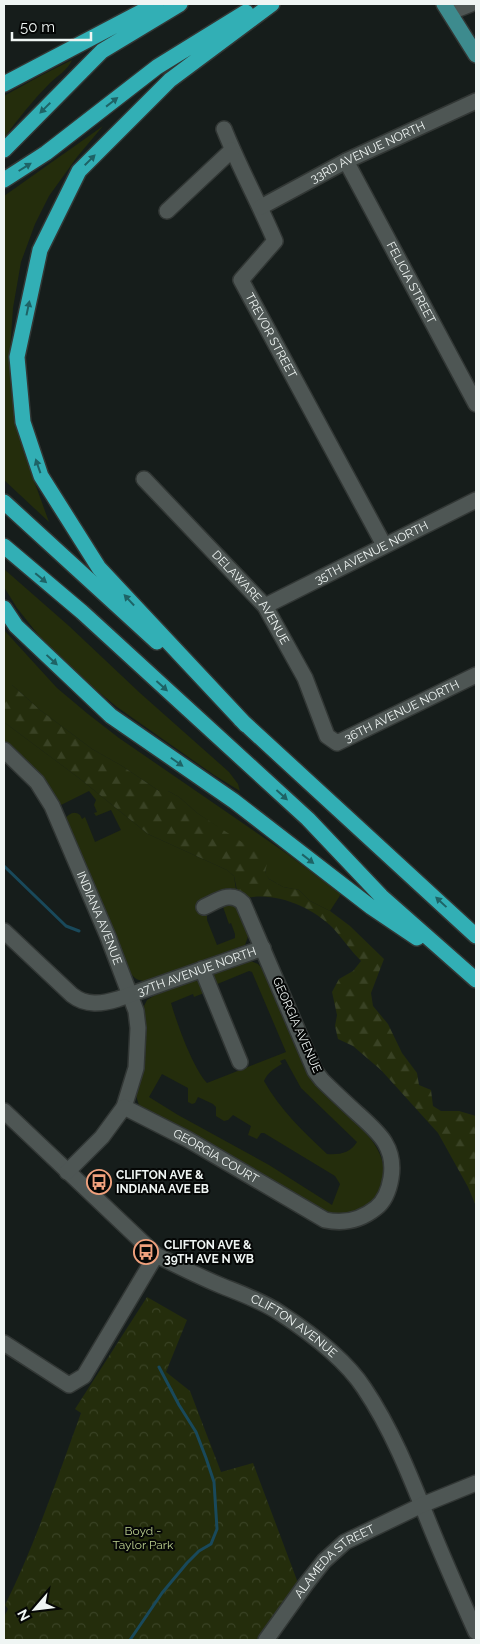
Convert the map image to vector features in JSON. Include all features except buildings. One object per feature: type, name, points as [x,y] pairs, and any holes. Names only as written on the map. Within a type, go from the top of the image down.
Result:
[{"type":"highway","points":[[4,84],[156,4]]},
{"type":"highway","points":[[4,150],[102,51],[180,4]]},
{"type":"highway","points":[[4,180],[46,153],[157,67],[260,4]]},
{"type":"highway","points":[[246,725],[100,568],[41,476],[23,422],[17,357],[40,250],[79,171],[170,80],[272,4]]},
{"type":"highway","points":[[4,502],[476,936]]},
{"type":"highway","points":[[4,546],[82,612],[301,813],[381,896],[471,975]]},
{"type":"highway","points":[[4,608],[16,626],[111,716],[234,801],[371,907],[471,975]]},
{"type":"main road","points":[[448,8],[476,55]]},
{"type":"street","points":[[448,8],[471,4]]},
{"type":"street","name":"33RD AVENUE NORTH","points":[[261,207],[346,161],[476,101]]},
{"type":"street","name":"TREVOR STREET","points":[[224,129],[275,241],[241,280],[384,546]]},
{"type":"street","points":[[167,211],[232,150]]},
{"type":"street","name":"FELICIA STREET","points":[[346,161],[476,404]]},
{"type":"street","name":"DELAWARE AVENUE","points":[[144,479],[265,606],[304,678],[328,736]]},
{"type":"street","name":"35TH AVENUE NORTH","points":[[265,606],[476,500]]},
{"type":"street","name":"36TH AVENUE NORTH","points":[[328,736],[337,743],[476,674]]},
{"type":"street","name":"INDIANA AVENUE","points":[[4,750],[37,782],[52,806],[130,995],[137,1020],[138,1049],[136,1068],[124,1106]]},
{"type":"street","name":"GEORGIA AVENUE","points":[[204,907],[229,896],[239,899],[243,903],[318,1076],[379,1134],[387,1146],[392,1161],[392,1172],[384,1199]]},
{"type":"street","name":"37TH AVENUE NORTH","points":[[4,931],[55,980],[78,999],[88,1003],[102,1003],[130,995],[263,948]]},
{"type":"street","points":[[202,969],[240,1062]]},
{"type":"street","points":[[67,1172],[102,1136],[124,1106]]},
{"type":"street","name":"GEORGIA COURT","points":[[124,1106],[187,1139],[326,1220],[342,1222],[356,1219],[371,1212],[384,1199]]},
{"type":"street","name":"CLIFTON AVENUE","points":[[4,1111],[156,1256],[192,1273],[253,1297],[280,1312],[339,1360],[364,1387],[395,1440],[452,1579],[476,1632]]},
{"type":"street","points":[[4,1343],[68,1385],[84,1376],[156,1256]]},
{"type":"street","name":"ALAMEDA STREET","points":[[266,1640],[324,1561],[345,1542],[476,1483]]},
{"type":"green space","points":[[72,60],[65,70],[32,103],[4,138],[4,96]]},
{"type":"green space","points":[[103,126],[77,157],[49,196],[35,224],[21,262],[13,308],[10,351],[11,391],[24,453],[49,522],[4,480],[4,196]]},
{"type":"green space","points":[[4,569],[229,772],[238,784],[240,791],[117,707],[79,676],[40,637],[17,608],[4,587]]},
{"type":"green space","points":[[4,630],[57,688],[88,714],[119,738],[286,853],[341,894],[330,911],[310,901],[299,890],[283,887],[269,879],[265,874],[266,866],[179,797],[168,791],[159,791],[122,766],[92,749],[40,710],[12,685],[4,685]]},
{"type":"green space","points":[[4,685],[12,685],[40,710],[92,749],[122,766],[159,791],[168,791],[179,797],[197,813],[268,859],[265,873],[269,879],[283,887],[299,890],[310,901],[330,911],[350,926],[384,959],[371,993],[373,1006],[388,1024],[402,1053],[417,1073],[419,1085],[431,1090],[433,1106],[441,1111],[459,1111],[476,1116],[476,1206],[468,1187],[438,1133],[381,1070],[353,1046],[338,1039],[335,1026],[337,1015],[332,992],[339,979],[353,971],[361,961],[333,928],[314,913],[291,902],[267,897],[243,899],[237,890],[234,876],[227,870],[148,834],[79,778],[4,722]]},
{"type":"green space","points":[[4,722],[79,778],[148,834],[227,870],[234,876],[236,890],[224,889],[197,901],[200,908],[207,915],[207,920],[217,945],[235,938],[231,923],[229,924],[222,904],[234,901],[249,934],[245,945],[146,981],[139,980],[133,976],[64,819],[74,813],[80,815],[82,819],[85,817],[95,842],[121,830],[111,810],[96,816],[94,813],[97,812],[94,805],[96,800],[89,791],[59,806],[52,791],[4,742]]},
{"type":"green space","points":[[251,961],[258,964],[264,971],[304,1067],[314,1082],[360,1126],[373,1142],[381,1158],[384,1175],[377,1194],[363,1208],[351,1213],[330,1214],[139,1105],[136,1096],[145,1059],[144,1006],[147,1000],[155,995],[198,979],[201,982],[204,993],[194,997],[193,994],[171,1003],[191,1057],[207,1083],[286,1052],[252,972],[249,971],[215,985],[212,974]],"holes":[[[285,1059],[301,1088],[357,1142],[351,1149],[340,1154],[327,1154],[277,1102],[264,1081],[269,1073],[282,1064],[280,1061]],[[162,1074],[188,1088],[188,1102],[195,1103],[198,1097],[213,1104],[216,1107],[216,1116],[224,1121],[233,1115],[251,1126],[248,1135],[257,1139],[261,1133],[264,1133],[335,1176],[340,1184],[332,1205],[269,1165],[149,1097]]]},
{"type":"green space","name":"Boyd - Taylor Park","points":[[147,1297],[187,1320],[166,1372],[190,1391],[221,1472],[253,1463],[298,1583],[257,1640],[4,1640],[4,1617],[8,1609],[5,1605],[55,1486],[81,1413],[75,1409]]},
{"type":"waterway","points":[[4,866],[66,926],[79,931]]},
{"type":"waterway","points":[[130,1640],[162,1593],[187,1563],[199,1551],[211,1544],[217,1529],[214,1482],[206,1458],[196,1432],[159,1367]]},
{"type":"place","name":"CLIFTON AVE & INDIANA AVE EB","points":[[99,1182]]},
{"type":"place","name":"CLIFTON AVE & 39TH AVE N WB","points":[[146,1252]]}]
